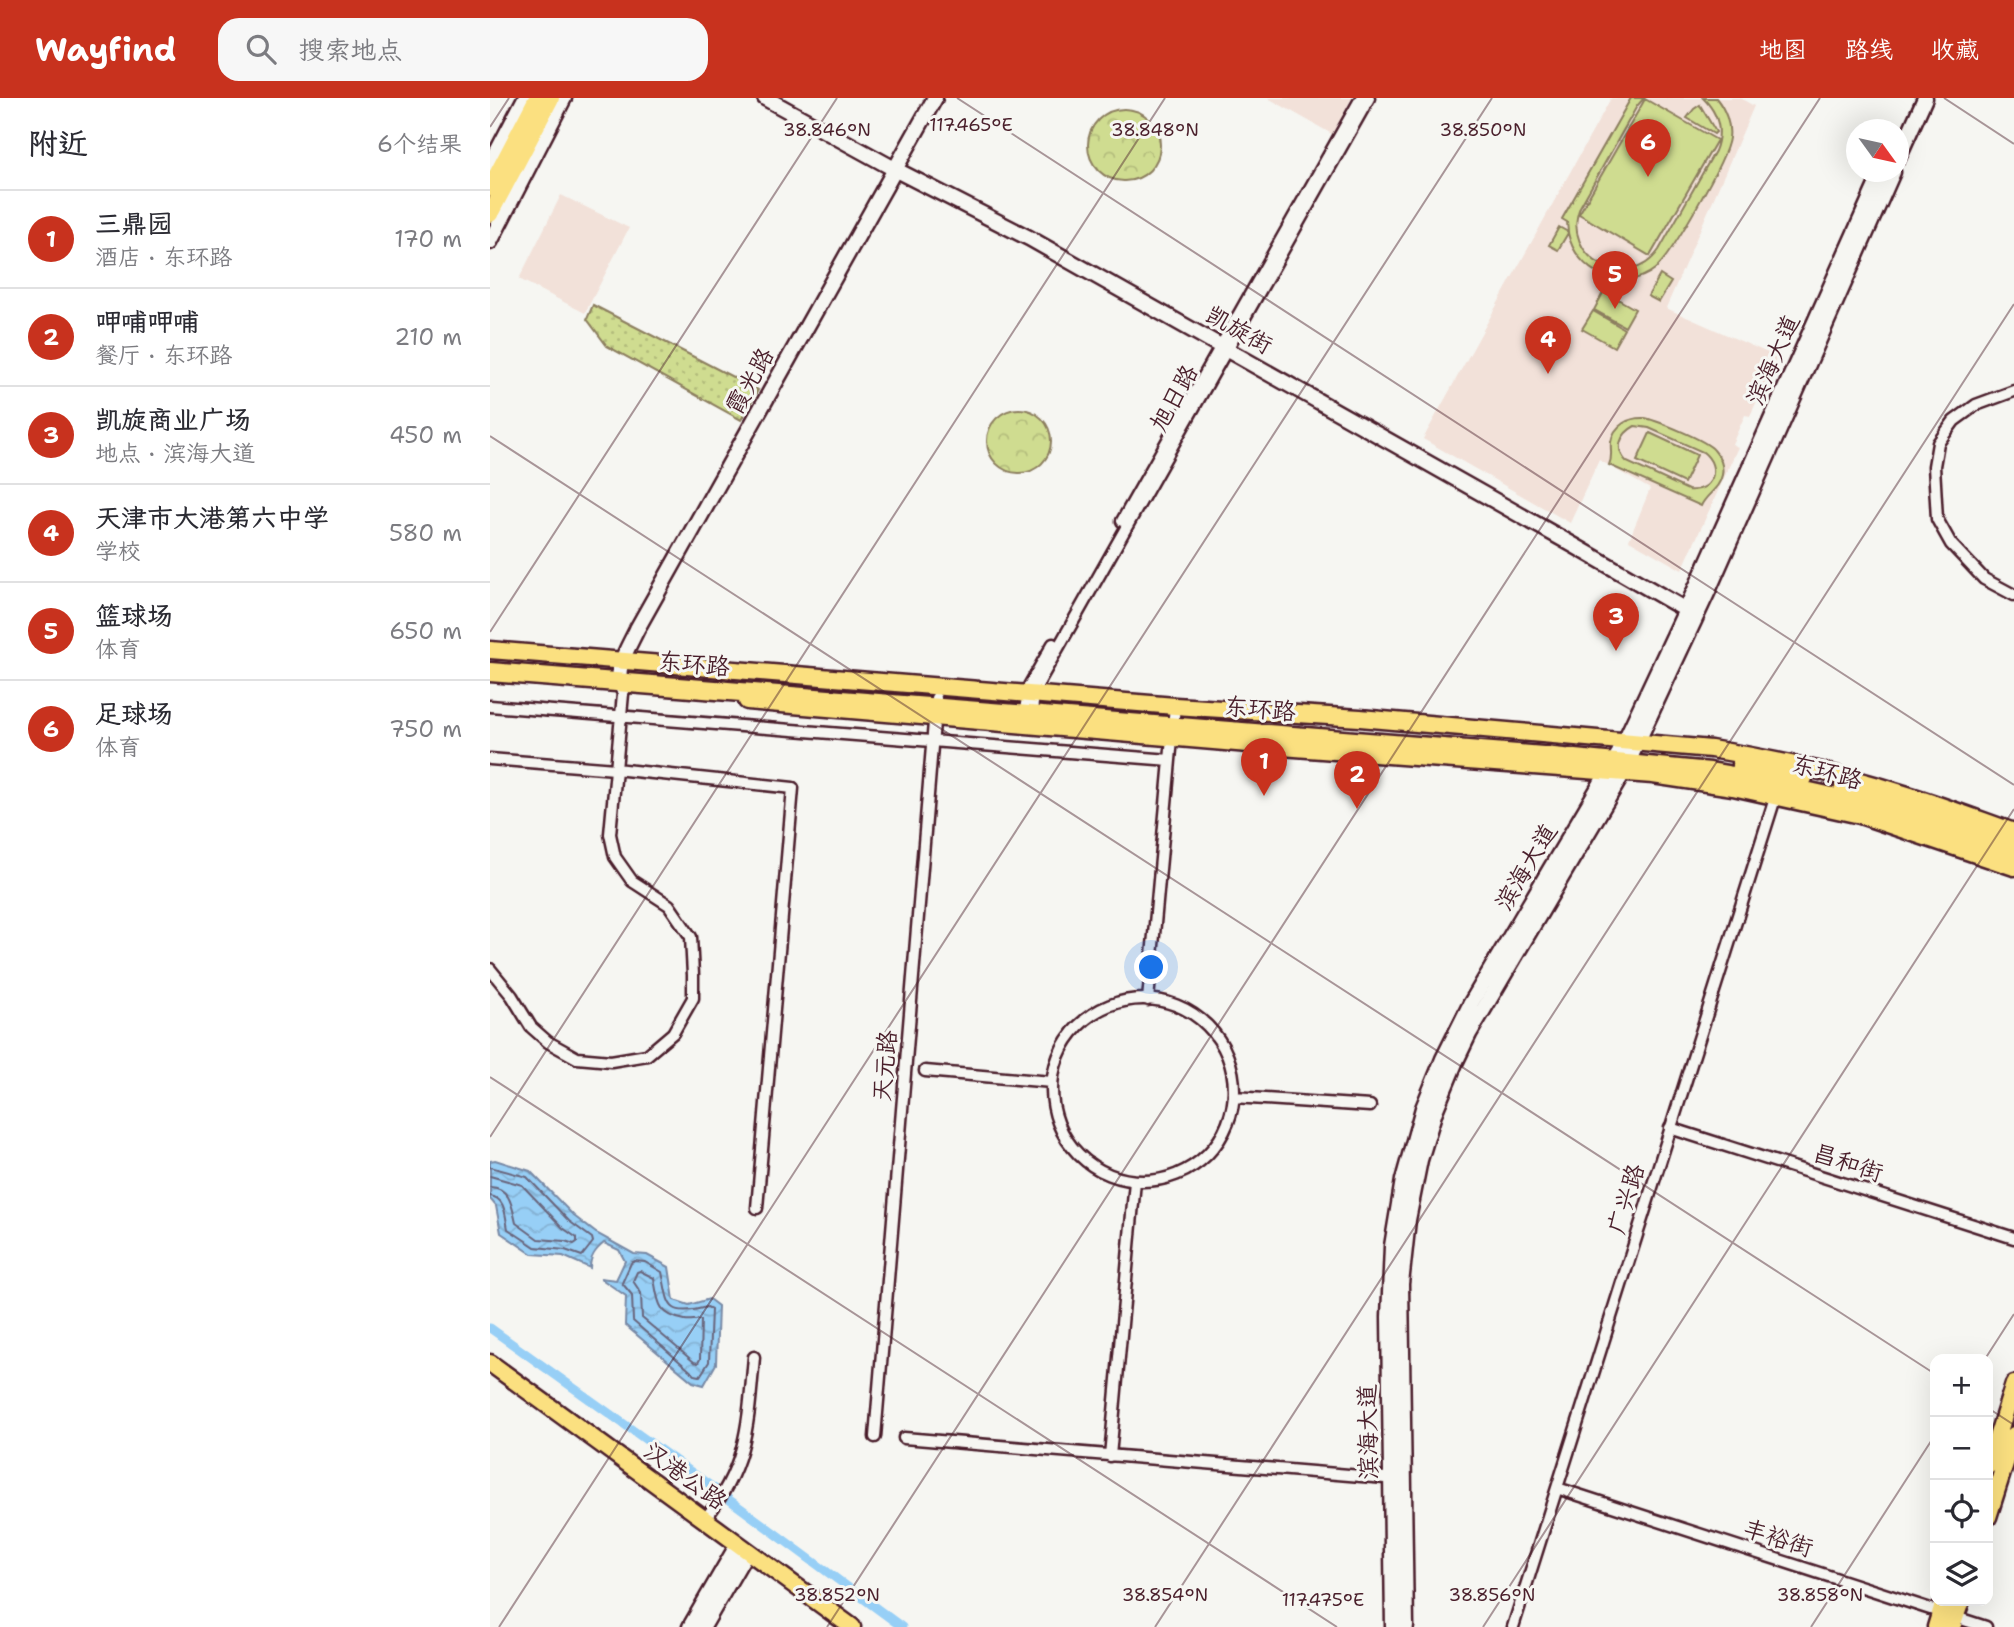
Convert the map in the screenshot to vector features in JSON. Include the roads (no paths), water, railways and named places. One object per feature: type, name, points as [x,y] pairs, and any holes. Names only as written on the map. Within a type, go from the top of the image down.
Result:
[{"type":"highway","name":"东环路","points":[[490,662],[935,707],[1028,709],[1623,758],[1705,760],[1767,769],[1844,788],[2014,841]]},
{"type":"highway","name":"东环路","points":[[490,672],[623,674]]},
{"type":"highway","name":"东环路","points":[[1623,758],[1710,772],[1778,790],[1841,799],[2014,857]]},
{"type":"main road","points":[[490,164],[525,98]]},
{"type":"main road","points":[[490,188],[537,98]]},
{"type":"main road","points":[[490,215],[551,98]]},
{"type":"main road","points":[[490,242],[564,98]]},
{"type":"main road","name":"凯旋街","points":[[765,98],[900,167],[1225,345],[1687,606]]},
{"type":"main road","name":"凯旋街","points":[[783,98],[900,167]]},
{"type":"main road","name":"霞光路","points":[[900,167],[935,98]]},
{"type":"main road","name":"霞光路","points":[[623,674],[649,617],[900,167],[942,98]]},
{"type":"main road","points":[[1906,119],[1915,98]]},
{"type":"main road","points":[[1909,135],[1925,98]]},
{"type":"main road","name":"滨海大道","points":[[1623,758],[1687,606],[1878,182]]},
{"type":"main road","name":"滨海大道","points":[[1406,1627],[1389,1317],[1392,1246],[1398,1203],[1415,1135],[1443,1059],[1471,1003],[1623,758],[1708,591],[1889,182]]},
{"type":"main road","points":[[490,650],[623,674],[1028,709]]},
{"type":"main road","points":[[490,680],[623,674]]},
{"type":"main road","points":[[1623,758],[1711,749],[1750,755],[1910,795],[2014,832]]},
{"type":"main road","points":[[1778,790],[2014,867]]},
{"type":"main road","name":"汉港公路","points":[[490,1363],[705,1519],[842,1627]]},
{"type":"main road","name":"汉港公路","points":[[490,1371],[852,1627]]},
{"type":"main road","points":[[1993,1450],[2014,1384]]},
{"type":"main road","points":[[1993,1501],[2014,1435]]},
{"type":"main road","name":"滨海大道","points":[[1393,1627],[1398,1479]]},
{"type":"main road","points":[[690,1627],[741,1550]]},
{"type":"main road","points":[[703,1627],[741,1550]]},
{"type":"street","name":"旭日路","points":[[1028,709],[1040,680],[1361,98]]},
{"type":"street","name":"旭日路","points":[[1225,345],[1369,98]]},
{"type":"street","points":[[2014,391],[1976,405],[1954,421],[1938,443],[1934,464],[1937,519],[1951,544],[1984,579],[2014,595]]},
{"type":"street","name":"霞光路","points":[[490,969],[512,996],[531,1027],[548,1042],[577,1058],[611,1061],[647,1055],[673,1033],[693,998],[691,937],[669,905],[632,881],[615,857],[610,834],[623,674]]},
{"type":"street","points":[[490,706],[1170,760]]},
{"type":"street","name":"天元路","points":[[875,1437],[935,707]]},
{"type":"street","points":[[1149,1000],[1173,721]]},
{"type":"street","points":[[490,759],[793,788],[757,1208]]},
{"type":"street","name":"广兴路","points":[[1513,1627],[1778,790]]},
{"type":"street","points":[[1135,999],[1149,1000],[1166,1002],[1195,1015],[1217,1037],[1231,1066],[1234,1097],[1227,1125],[1212,1150],[1190,1168],[1163,1179],[1135,1181],[1107,1175],[1083,1159],[1070,1145],[1054,1111],[1052,1082],[1060,1052],[1078,1026],[1104,1007],[1135,999]]},
{"type":"street","points":[[925,1071],[1052,1082]]},
{"type":"street","points":[[1234,1097],[1370,1106]]},
{"type":"street","name":"昌和街","points":[[1670,1128],[2014,1238]]},
{"type":"street","points":[[1110,1455],[1135,1181]]},
{"type":"street","points":[[705,1519],[726,1490],[740,1460],[748,1422],[754,1357]]},
{"type":"street","points":[[904,1438],[1398,1479]]},
{"type":"street","name":"丰裕街","points":[[1557,1488],[1946,1617],[1986,1627]]},
{"type":"water","points":[[495,1160],[530,1171],[574,1216],[596,1233],[634,1254],[647,1255],[669,1267],[674,1300],[689,1305],[709,1299],[718,1306],[716,1364],[704,1385],[693,1382],[625,1325],[626,1296],[600,1278],[616,1280],[625,1261],[619,1250],[604,1243],[594,1254],[590,1268],[563,1256],[532,1254],[501,1233],[496,1206],[490,1199],[490,1161]]},
{"type":"waterway","points":[[490,1328],[719,1492]]},
{"type":"waterway","points":[[727,1498],[902,1627]]},
{"type":"place","name":"足球场","points":[[1648,177]]},
{"type":"place","name":"篮球场","points":[[1615,309]]},
{"type":"place","name":"天津市大港第六中学","points":[[1548,374]]},
{"type":"place","name":"凯旋商业广场","points":[[1616,651]]},
{"type":"place","name":"三鼎园","points":[[1264,796]]},
{"type":"place","name":"呷哺呷哺","points":[[1357,809]]}]
